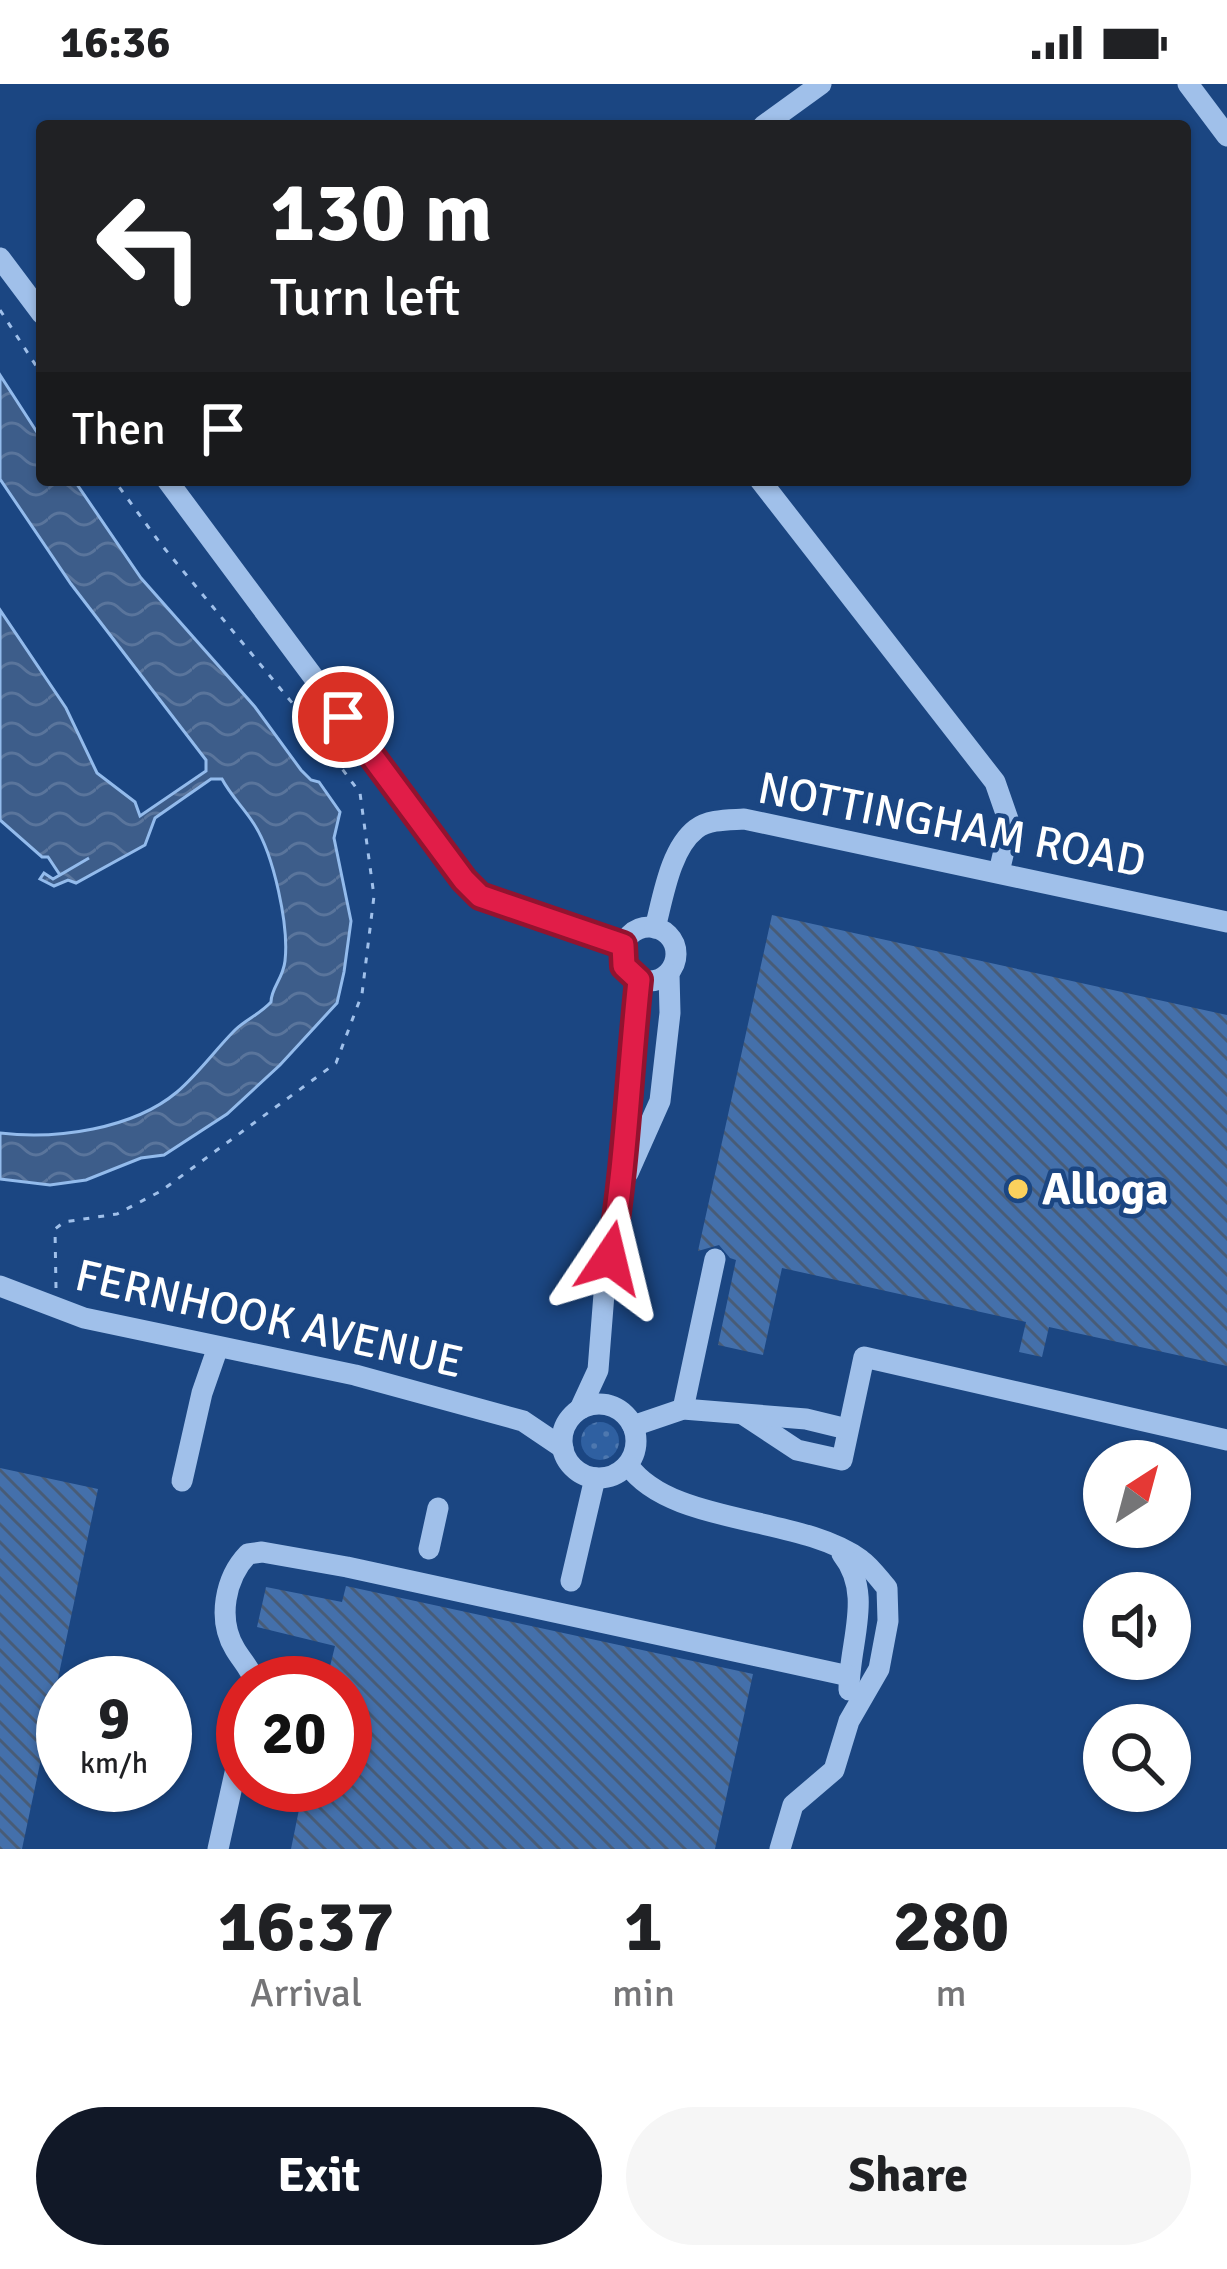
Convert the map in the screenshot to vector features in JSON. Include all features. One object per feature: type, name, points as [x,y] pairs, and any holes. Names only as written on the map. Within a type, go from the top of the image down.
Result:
[{"type":"street","points":[[771,120],[821,84]]},
{"type":"street","points":[[1188,84],[1227,136]]},
{"type":"street","points":[[0,258],[36,306]]},
{"type":"street","points":[[171,486],[464,880],[496,904],[623,945]]},
{"type":"street","points":[[765,486],[995,782],[1010,825],[999,872]]},
{"type":"street","name":"NOTTINGHAM ROAD","points":[[655,928],[680,852],[696,829],[744,819],[1227,922]]},
{"type":"street","points":[[623,1185],[659,1101],[670,1013],[669,974],[677,956],[676,946],[664,931],[636,930],[623,945],[624,966],[639,980],[660,980],[669,974]]},
{"type":"street","points":[[598,1370],[612,1406],[633,1426],[637,1442],[628,1465],[616,1474],[595,1478],[574,1468],[562,1436],[598,1370],[604,1294],[623,1185],[639,980]]},
{"type":"street","points":[[683,1409],[715,1259]]},
{"type":"street","name":"FERNHOOK AVENUE","points":[[0,1286],[59,1310],[355,1375],[523,1421],[563,1448]]},
{"type":"street","points":[[182,1481],[218,1347]]},
{"type":"street","points":[[744,1415],[797,1450],[842,1460],[864,1357],[1227,1440]]},
{"type":"street","points":[[577,1412],[590,1405],[612,1406]]},
{"type":"street","points":[[633,1426],[683,1409],[806,1419],[848,1429]]},
{"type":"street","name":"FERNHOOK AVENUE","points":[[523,1421],[577,1412]]},
{"type":"street","points":[[628,1465],[639,1480],[671,1498],[838,1548],[861,1559],[887,1588],[888,1621],[879,1670],[849,1720],[834,1770],[793,1805],[780,1849]]},
{"type":"street","points":[[571,1581],[595,1478]]},
{"type":"street","points":[[429,1549],[438,1508]]},
{"type":"street","points":[[838,1548],[856,1572],[860,1609],[849,1658],[849,1720]]},
{"type":"street","points":[[241,1656],[226,1620],[228,1586],[248,1555],[262,1552],[849,1676]]},
{"type":"street","points":[[218,1849],[226,1812]]},
{"type":"path","points":[[0,310],[36,366]]},
{"type":"path","points":[[59,1310],[55,1228],[64,1222],[117,1214],[148,1199],[336,1063],[362,994],[374,896],[359,793],[118,486]]},
{"type":"shaded area","points":[[600,1422],[614,1427],[619,1441],[614,1455],[600,1460],[586,1455],[581,1441],[586,1427]]},
{"type":"water","points":[[0,375],[36,431],[36,486],[78,486],[141,578],[340,812],[334,838],[351,921],[337,1003],[227,1114],[164,1155],[141,1158],[86,1180],[50,1185],[0,1179],[0,1133],[45,1135],[93,1129],[159,1105],[193,1077],[235,1030],[271,1002],[284,967],[285,929],[274,872],[261,837],[222,779],[211,779],[155,818],[145,845],[76,883],[68,880],[54,886],[40,879],[44,873],[53,879],[60,875],[48,857],[42,857],[0,820],[0,610],[66,708],[97,773],[135,802],[140,816],[206,771],[206,760],[71,584],[0,479]]},
{"type":"building","points":[[772,915],[1227,1015],[1227,1366],[1049,1327],[1042,1357],[1019,1352],[1026,1322],[782,1268],[763,1355],[718,1345],[736,1260],[719,1245],[698,1251]]},
{"type":"building","points":[[0,1468],[98,1489],[63,1656],[36,1656],[36,1783],[22,1849],[0,1849]]},
{"type":"building","points":[[346,1586],[753,1674],[715,1849],[291,1849],[299,1812],[372,1812],[372,1656],[333,1656],[335,1646],[257,1627],[266,1587],[342,1602]]},
{"type":"place","name":"Alloga","points":[[1018,1189]]},
{"type":"route","points":[[343,717],[480,896],[623,945],[624,966],[639,980],[623,1185],[610,1258]]}]
